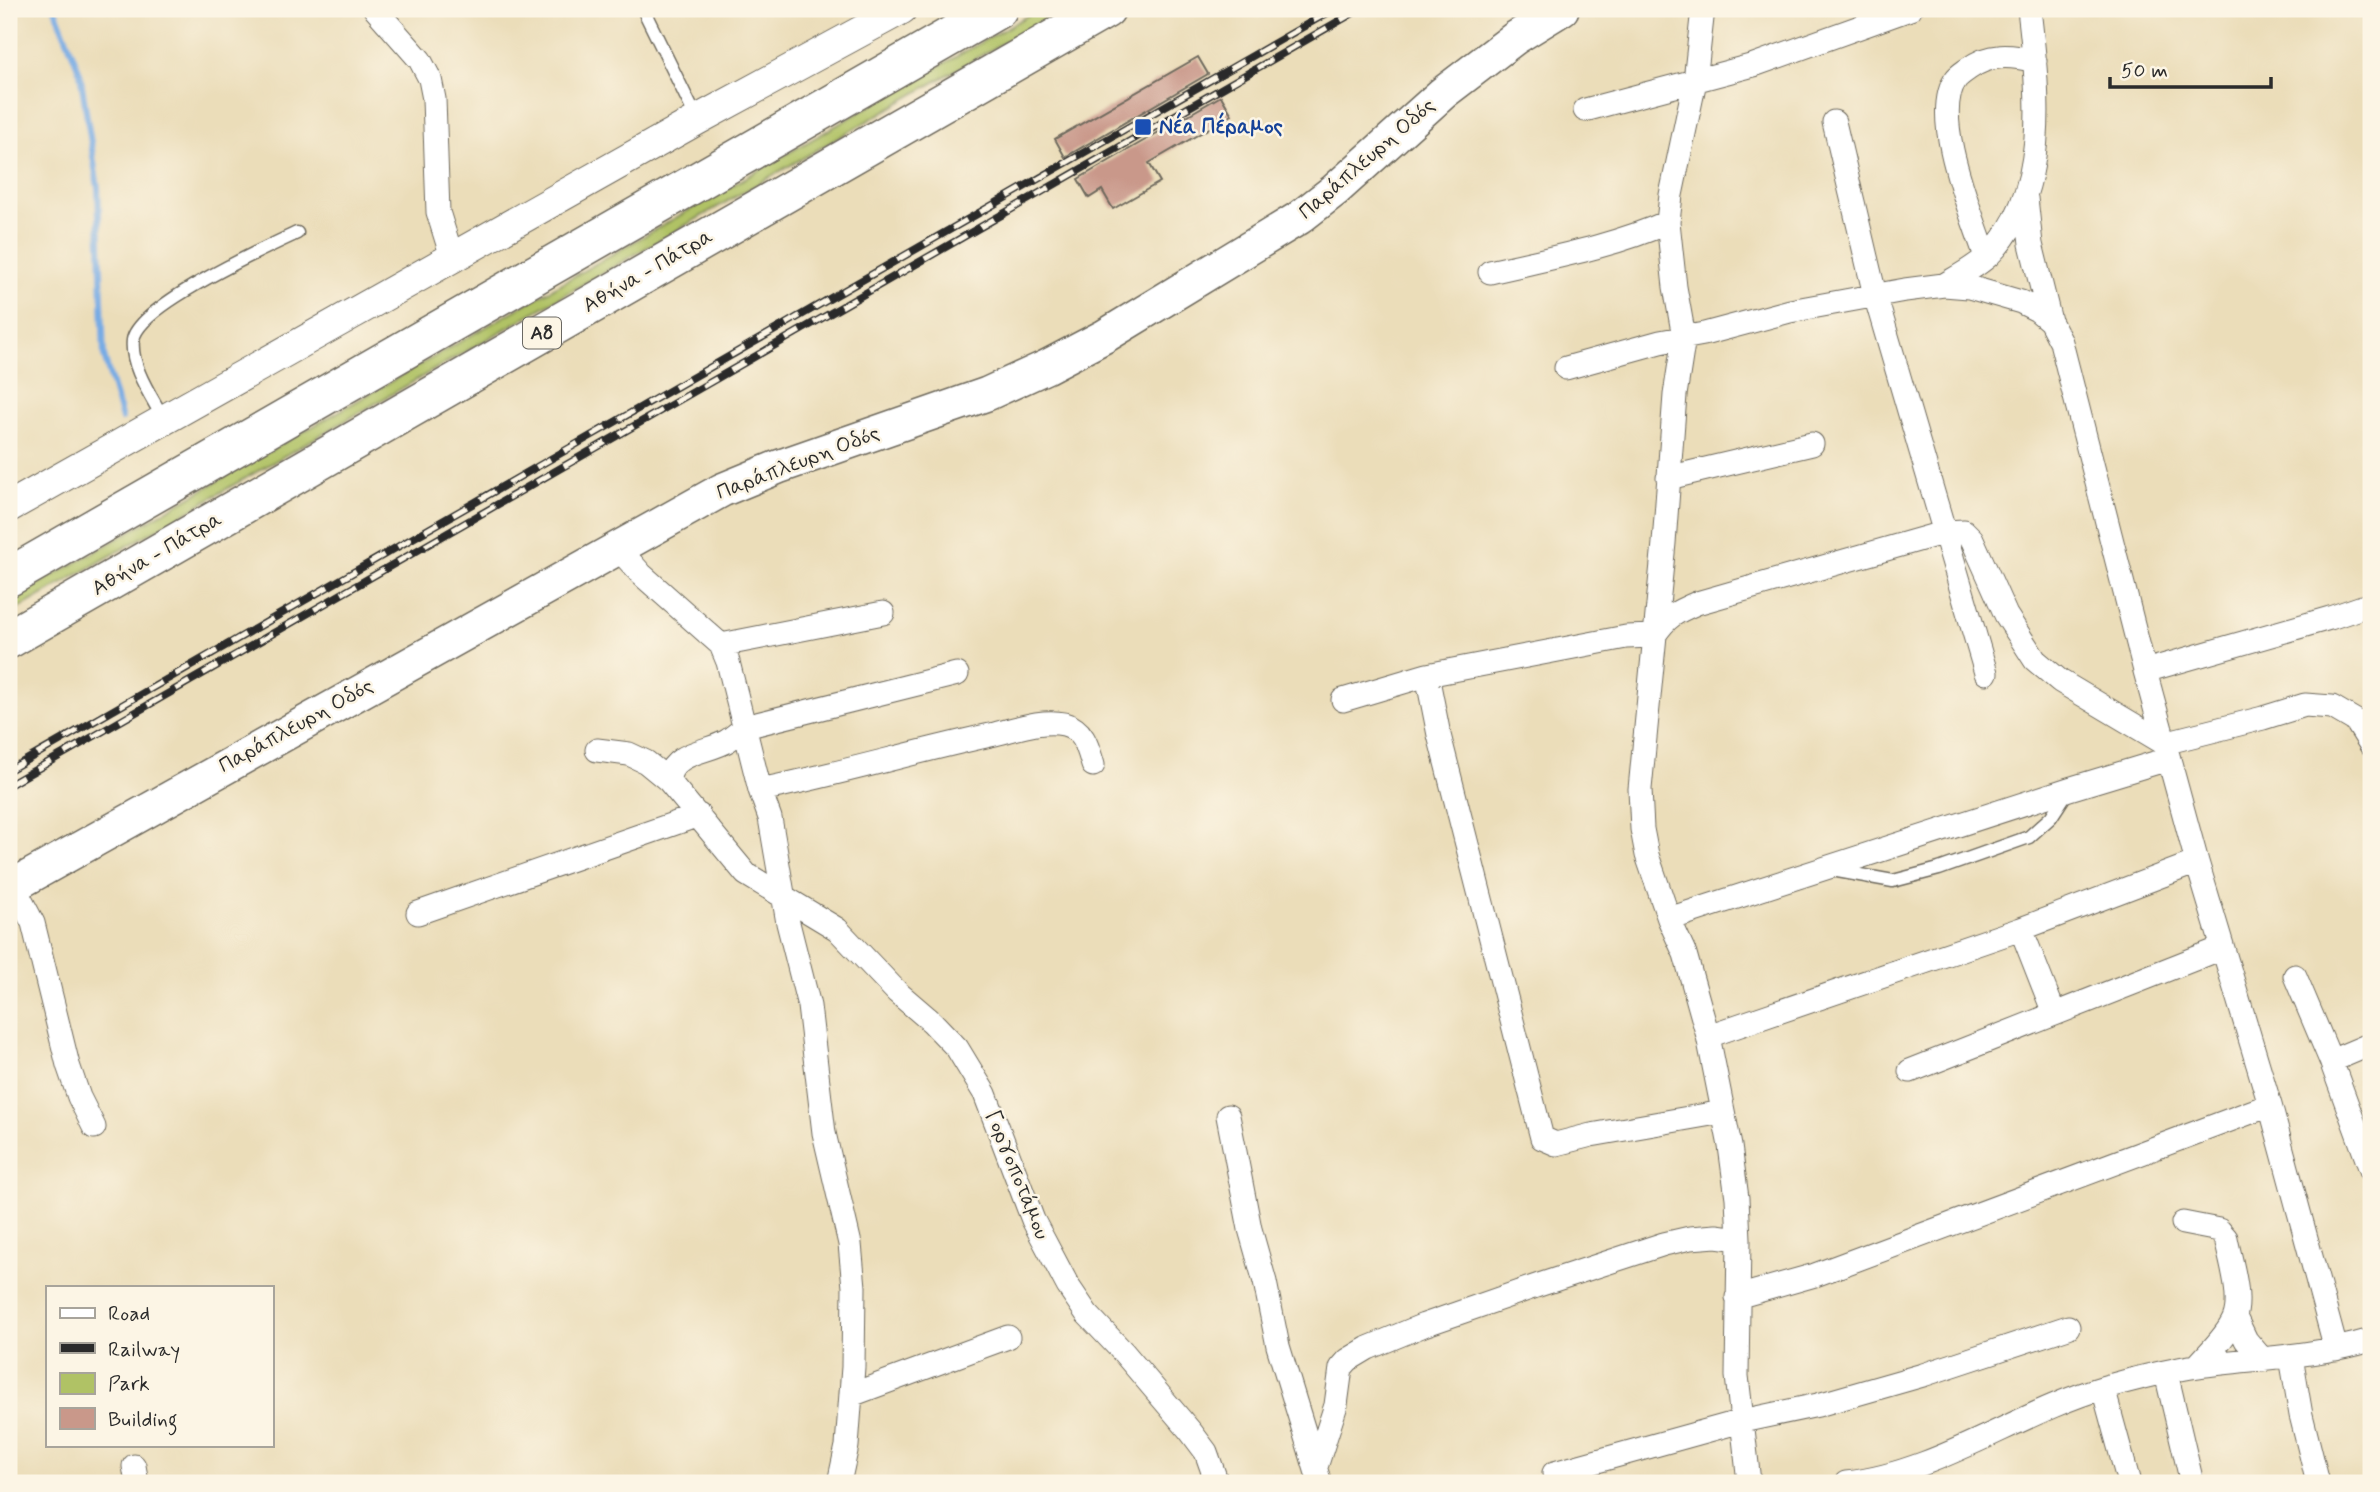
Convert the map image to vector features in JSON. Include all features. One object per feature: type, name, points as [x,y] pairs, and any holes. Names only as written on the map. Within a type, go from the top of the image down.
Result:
[{"type":"highway","name":"Α8","points":[[9,577],[998,9]]},
{"type":"highway","name":"Αθήνα - Πάτρα","points":[[9,639],[1106,9]]},
{"type":"main road","name":"Παράπλευρη Οδός","points":[[11,886],[722,490],[778,467],[987,394],[1105,336],[1299,218],[1335,190],[1443,93],[1515,38],[1562,9]]},
{"type":"street","points":[[374,9],[421,60],[430,79],[434,99],[438,212],[452,257]]},
{"type":"street","points":[[9,507],[697,120],[902,9]]},
{"type":"street","points":[[1585,110],[1754,65],[1910,9]]},
{"type":"street","points":[[1944,285],[1986,257],[2013,223],[2026,184],[2038,117],[2029,9]]},
{"type":"street","points":[[1710,11],[1671,195],[1668,222],[1684,337],[1675,396],[1640,789],[1642,829],[1647,855],[1669,919],[1685,954],[1708,1036],[1737,1198],[1740,1239],[1737,1376],[1750,1483]]},
{"type":"street","points":[[1986,257],[1954,161],[1948,110],[1950,91],[1957,78],[1976,63],[1997,56],[2015,56],[2035,61]]},
{"type":"street","points":[[1834,122],[1875,295],[1986,673]]},
{"type":"street","points":[[2026,184],[2031,244],[2050,321],[2061,342],[2144,671],[2197,862],[2270,1105],[2336,1349]]},
{"type":"street","points":[[1490,272],[1594,248],[1668,222]]},
{"type":"street","points":[[1566,368],[1790,311],[1944,285],[1969,287],[2021,302],[2050,321]]},
{"type":"street","points":[[1668,478],[1812,444]]},
{"type":"street","points":[[1654,636],[1664,621],[1675,612],[1696,603],[1946,532],[1964,531],[1972,539],[2006,615],[2035,660],[2060,681],[2166,751]]},
{"type":"street","points":[[617,547],[641,574],[721,645],[728,662],[770,818],[788,923],[808,1006],[824,1133],[850,1244],[854,1287],[850,1395],[847,1446],[839,1483]]},
{"type":"street","points":[[2144,671],[2371,604]]},
{"type":"street","points":[[721,645],[883,613]]},
{"type":"street","points":[[1343,700],[1427,675],[1626,637],[1654,636]]},
{"type":"street","points":[[668,780],[677,763],[694,753],[726,742],[745,727],[957,674]]},
{"type":"street","points":[[1427,675],[1439,735],[1542,1138],[1556,1144],[1591,1135],[1723,1112]]},
{"type":"street","points":[[1669,919],[2069,789],[2166,751],[2305,705],[2332,707],[2356,721],[2371,745]]},
{"type":"street","points":[[761,790],[814,780],[966,740],[1048,723],[1074,728],[1087,745],[1093,765]]},
{"type":"street","name":"Γοργοποτάμου","points":[[597,750],[629,754],[646,762],[668,780],[746,874],[837,929],[897,992],[957,1048],[985,1094],[1033,1220],[1068,1286],[1087,1314],[1191,1432],[1206,1452],[1217,1483]]},
{"type":"street","points":[[418,913],[699,815]]},
{"type":"street","points":[[1708,1036],[2021,929],[2197,862]]},
{"type":"street","points":[[11,886],[33,923],[68,1065],[79,1097],[94,1127]]},
{"type":"street","points":[[2021,929],[2054,1013]]},
{"type":"street","points":[[1910,1071],[2222,948]]},
{"type":"street","points":[[2295,976],[2331,1060],[2371,1170]]},
{"type":"street","points":[[2331,1060],[2371,1044]]},
{"type":"street","points":[[1737,1297],[1815,1275],[2270,1105]]},
{"type":"street","points":[[1228,1116],[1250,1229],[1265,1282],[1278,1346],[1318,1475]]},
{"type":"street","points":[[2183,1223],[2219,1230],[2225,1238],[2238,1297],[2235,1317],[2197,1366]]},
{"type":"street","points":[[1318,1475],[1336,1405],[1341,1368],[1348,1360],[1368,1348],[1424,1325],[1664,1244],[1716,1236],[1740,1239]]},
{"type":"street","points":[[2235,1317],[2246,1340],[2263,1360]]},
{"type":"street","points":[[1553,1473],[1742,1420],[1818,1405],[1923,1375],[2068,1327]]},
{"type":"street","points":[[850,1395],[1008,1337]]},
{"type":"street","points":[[1846,1483],[1874,1478],[1916,1465],[2103,1388],[2197,1366],[2291,1357],[2371,1340]]},
{"type":"street","points":[[2291,1357],[2301,1415],[2318,1483]]},
{"type":"street","points":[[2166,1373],[2192,1483]]},
{"type":"street","points":[[2103,1388],[2129,1483]]},
{"type":"lane","points":[[643,9],[697,120]]},
{"type":"lane","points":[[164,420],[135,359],[135,334],[145,321],[185,291],[224,268],[297,233]]},
{"type":"lane","points":[[1824,869],[1893,881],[1939,869],[2029,837],[2051,817],[2069,789]]},
{"type":"green space","points":[[1039,9],[1062,9],[9,614],[9,601]]},
{"type":"building","points":[[1198,57],[1208,74],[1065,157],[1055,139]]},
{"type":"building","points":[[1221,96],[1232,115],[1149,163],[1160,182],[1113,209],[1102,190],[1089,198],[1078,179]]},
{"type":"waterway","points":[[55,9],[80,73],[98,188],[104,356],[122,419]]},
{"type":"railway","points":[[9,770],[1334,9]]},
{"type":"railway","points":[[9,785],[1360,9]]},
{"type":"place","name":"Νέα Πέραμος","points":[[1143,127]]}]
